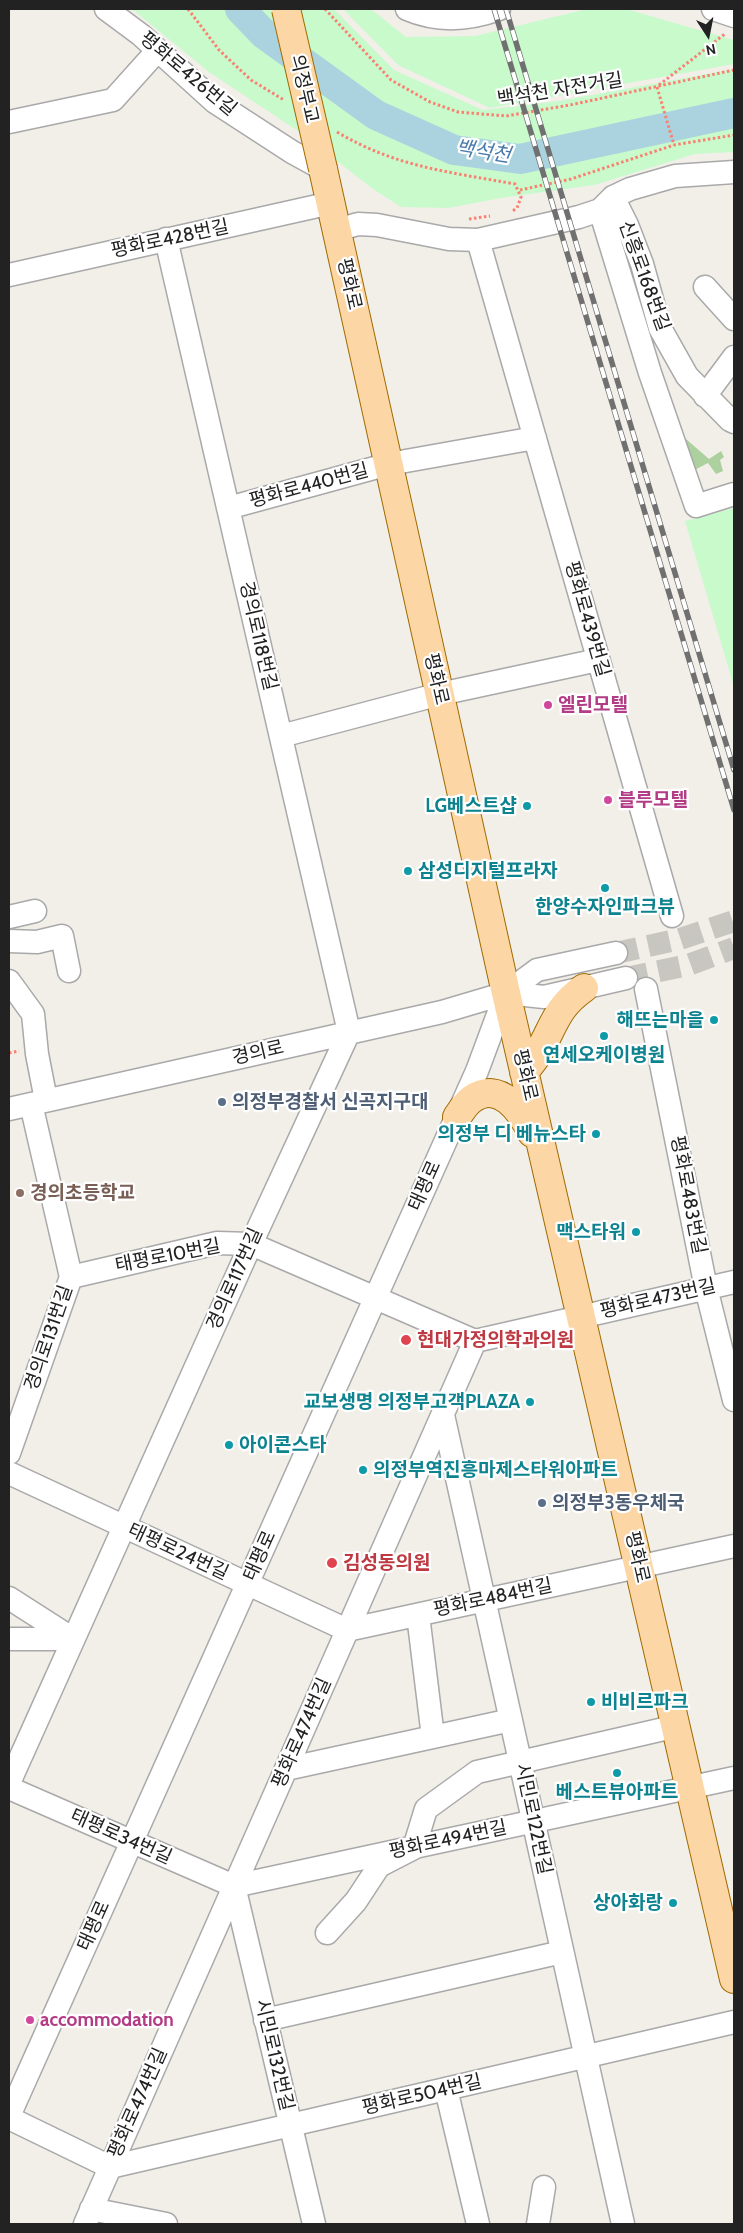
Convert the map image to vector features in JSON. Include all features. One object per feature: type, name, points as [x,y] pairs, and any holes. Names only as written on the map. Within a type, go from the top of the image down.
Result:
[{"type":"main road","name":"의정부교","points":[[286,9],[323,169]]},
{"type":"main road","name":"평화로","points":[[323,169],[506,994],[677,1726],[734,1979]]},
{"type":"main road","points":[[524,1072],[540,1050],[560,1011],[572,996],[584,988]]},
{"type":"main road","points":[[457,1117],[471,1100],[480,1095],[488,1093],[504,1096],[511,1101],[524,1117],[544,1158]]},
{"type":"street","name":"평화로426번길","points":[[106,9],[157,50],[215,102],[292,152],[323,169]]},
{"type":"street","points":[[407,9],[435,18],[461,19],[478,17],[499,9]]},
{"type":"street","points":[[712,9],[732,22]]},
{"type":"street","points":[[9,122],[113,100],[157,50]]},
{"type":"street","points":[[337,230],[358,224],[377,225],[449,239],[478,240],[579,217],[606,203],[674,176],[734,172]]},
{"type":"street","name":"평화로428번길","points":[[9,275],[331,203]]},
{"type":"street","points":[[606,203],[650,372],[696,506],[734,494]]},
{"type":"street","name":"신흥로168번길","points":[[606,203],[628,225],[642,264],[660,328],[687,376],[734,422]]},
{"type":"street","name":"경의로118번길","points":[[166,239],[350,1032]]},
{"type":"street","name":"평화로439번길","points":[[478,240],[672,916]]},
{"type":"street","points":[[705,287],[734,319]]},
{"type":"street","points":[[706,396],[734,357]]},
{"type":"street","points":[[389,464],[535,438]]},
{"type":"street","name":"평화로440번길","points":[[228,508],[389,464]]},
{"type":"street","points":[[281,736],[440,694],[598,660]]},
{"type":"street","points":[[9,917],[34,911]]},
{"type":"street","points":[[9,941],[37,942],[62,936],[69,971]]},
{"type":"street","name":"경의로","points":[[506,994],[537,970],[616,953]]},
{"type":"street","name":"경의로","points":[[9,1109],[442,1012],[506,994],[544,997],[626,978]]},
{"type":"street","name":"경의로131번길","points":[[9,981],[33,1014],[37,1054],[38,1102],[71,1277],[9,1452]]},
{"type":"street","name":"평화로483번길","points":[[646,988],[706,1288],[734,1400]]},
{"type":"street","name":"태평로","points":[[9,2117],[457,1117],[477,1071],[506,994]]},
{"type":"street","name":"경의로117번길","points":[[9,1783],[251,1244],[350,1032]]},
{"type":"street","name":"태평로10번길","points":[[71,1277],[217,1243],[251,1244],[475,1341]]},
{"type":"street","name":"평화로473번길","points":[[581,1316],[734,1282]]},
{"type":"street","points":[[475,1341],[581,1316]]},
{"type":"street","name":"평화로474번길","points":[[88,2217],[475,1341]]},
{"type":"street","name":"시민로122번길","points":[[443,1415],[623,2224]]},
{"type":"street","name":"태평로24번길","points":[[9,1473],[347,1630]]},
{"type":"street","points":[[639,1566],[734,1546]]},
{"type":"street","name":"평화로484번길","points":[[347,1630],[639,1566]]},
{"type":"street","points":[[9,1598],[73,1639]]},
{"type":"street","points":[[418,1615],[434,1737]]},
{"type":"street","points":[[9,1639],[73,1639]]},
{"type":"street","points":[[286,1769],[511,1720]]},
{"type":"street","points":[[327,1933],[356,1901],[379,1866],[414,1848],[426,1809],[477,1772],[677,1726]]},
{"type":"street","name":"평화로494번길","points":[[234,1886],[734,1778]]},
{"type":"street","name":"태평로34번길","points":[[9,1788],[234,1886]]},
{"type":"street","name":"시민로132번길","points":[[234,1886],[314,2224]]},
{"type":"street","points":[[265,2020],[562,1952]]},
{"type":"street","name":"평화로504번길","points":[[110,2167],[734,2022]]},
{"type":"street","points":[[446,2089],[478,2224]]},
{"type":"street","points":[[9,2117],[110,2167]]},
{"type":"street","points":[[538,2224],[544,2186]]},
{"type":"street","points":[[88,2217],[166,2224]]},
{"type":"path","points":[[188,9],[219,50],[251,80],[291,104]]},
{"type":"path","name":"백석천 자전거길","points":[[325,9],[390,80],[430,102],[458,112],[506,116],[570,105],[734,70]]},
{"type":"path","name":"백석천 자전거길","points":[[657,87],[716,42],[732,22]]},
{"type":"path","points":[[657,87],[674,145]]},
{"type":"path","points":[[332,128],[386,157],[456,174],[515,184],[520,190],[522,197],[517,208],[511,213],[501,214]]},
{"type":"path","points":[[520,190],[571,179],[674,145],[734,135]]},
{"type":"path","points":[[462,220],[492,216]]},
{"type":"green space","points":[[132,9],[334,9],[394,70],[483,110],[559,101],[734,69],[734,152],[695,154],[594,185],[501,198],[448,208],[401,207],[373,189],[301,133],[209,72]]},
{"type":"green space","points":[[343,9],[371,9],[406,37],[475,36],[587,9],[626,9],[734,40],[734,64],[490,108],[398,65]]},
{"type":"green space","points":[[686,439],[709,459],[721,451],[724,457],[720,460],[723,471],[716,474],[708,463],[687,474],[676,444]]},
{"type":"green space","points":[[734,508],[734,687],[685,521]]},
{"type":"waterway","name":"백석천","points":[[240,9],[264,34],[376,115],[454,150],[520,159],[734,113]]},
{"type":"tunnel","points":[[616,953],[680,939],[734,921]]},
{"type":"tunnel","points":[[626,978],[688,965],[734,948]]},
{"type":"railway","points":[[494,9],[734,810]]},
{"type":"railway","points":[[506,9],[734,770]]},
{"type":"place","name":"엘린모텔","points":[[548,705]]},
{"type":"place","name":"블루모텔","points":[[608,800]]},
{"type":"place","name":"LG베스트샵","points":[[527,806]]},
{"type":"place","name":"삼성디지털프라자","points":[[408,871]]},
{"type":"place","name":"한양수자인파크뷰","points":[[605,888]]},
{"type":"place","name":"해뜨는마을","points":[[714,1020]]},
{"type":"place","name":"연세오케이병원","points":[[604,1036]]},
{"type":"place","name":"의정부경찰서 신곡지구대","points":[[222,1102]]},
{"type":"place","name":"의정부 디 베뉴스타","points":[[596,1134]]},
{"type":"place","name":"경의초등학교","points":[[20,1193]]},
{"type":"place","name":"맥스타워","points":[[636,1232]]},
{"type":"place","name":"현대가정의학과의원","points":[[406,1340]]},
{"type":"place","name":"교보생명 의정부고객PLAZA","points":[[530,1402]]},
{"type":"place","name":"아이콘스타","points":[[229,1445]]},
{"type":"place","name":"의정부역진흥마제스타워아파트","points":[[363,1470]]},
{"type":"place","name":"의정부3동우체국","points":[[542,1503]]},
{"type":"place","name":"김성동의원","points":[[332,1563]]},
{"type":"place","name":"비비르파크","points":[[591,1702]]},
{"type":"place","name":"베스트뷰아파트","points":[[617,1773]]},
{"type":"place","name":"상아화랑","points":[[673,1903]]},
{"type":"place","name":"accommodation","points":[[30,2020]]}]
